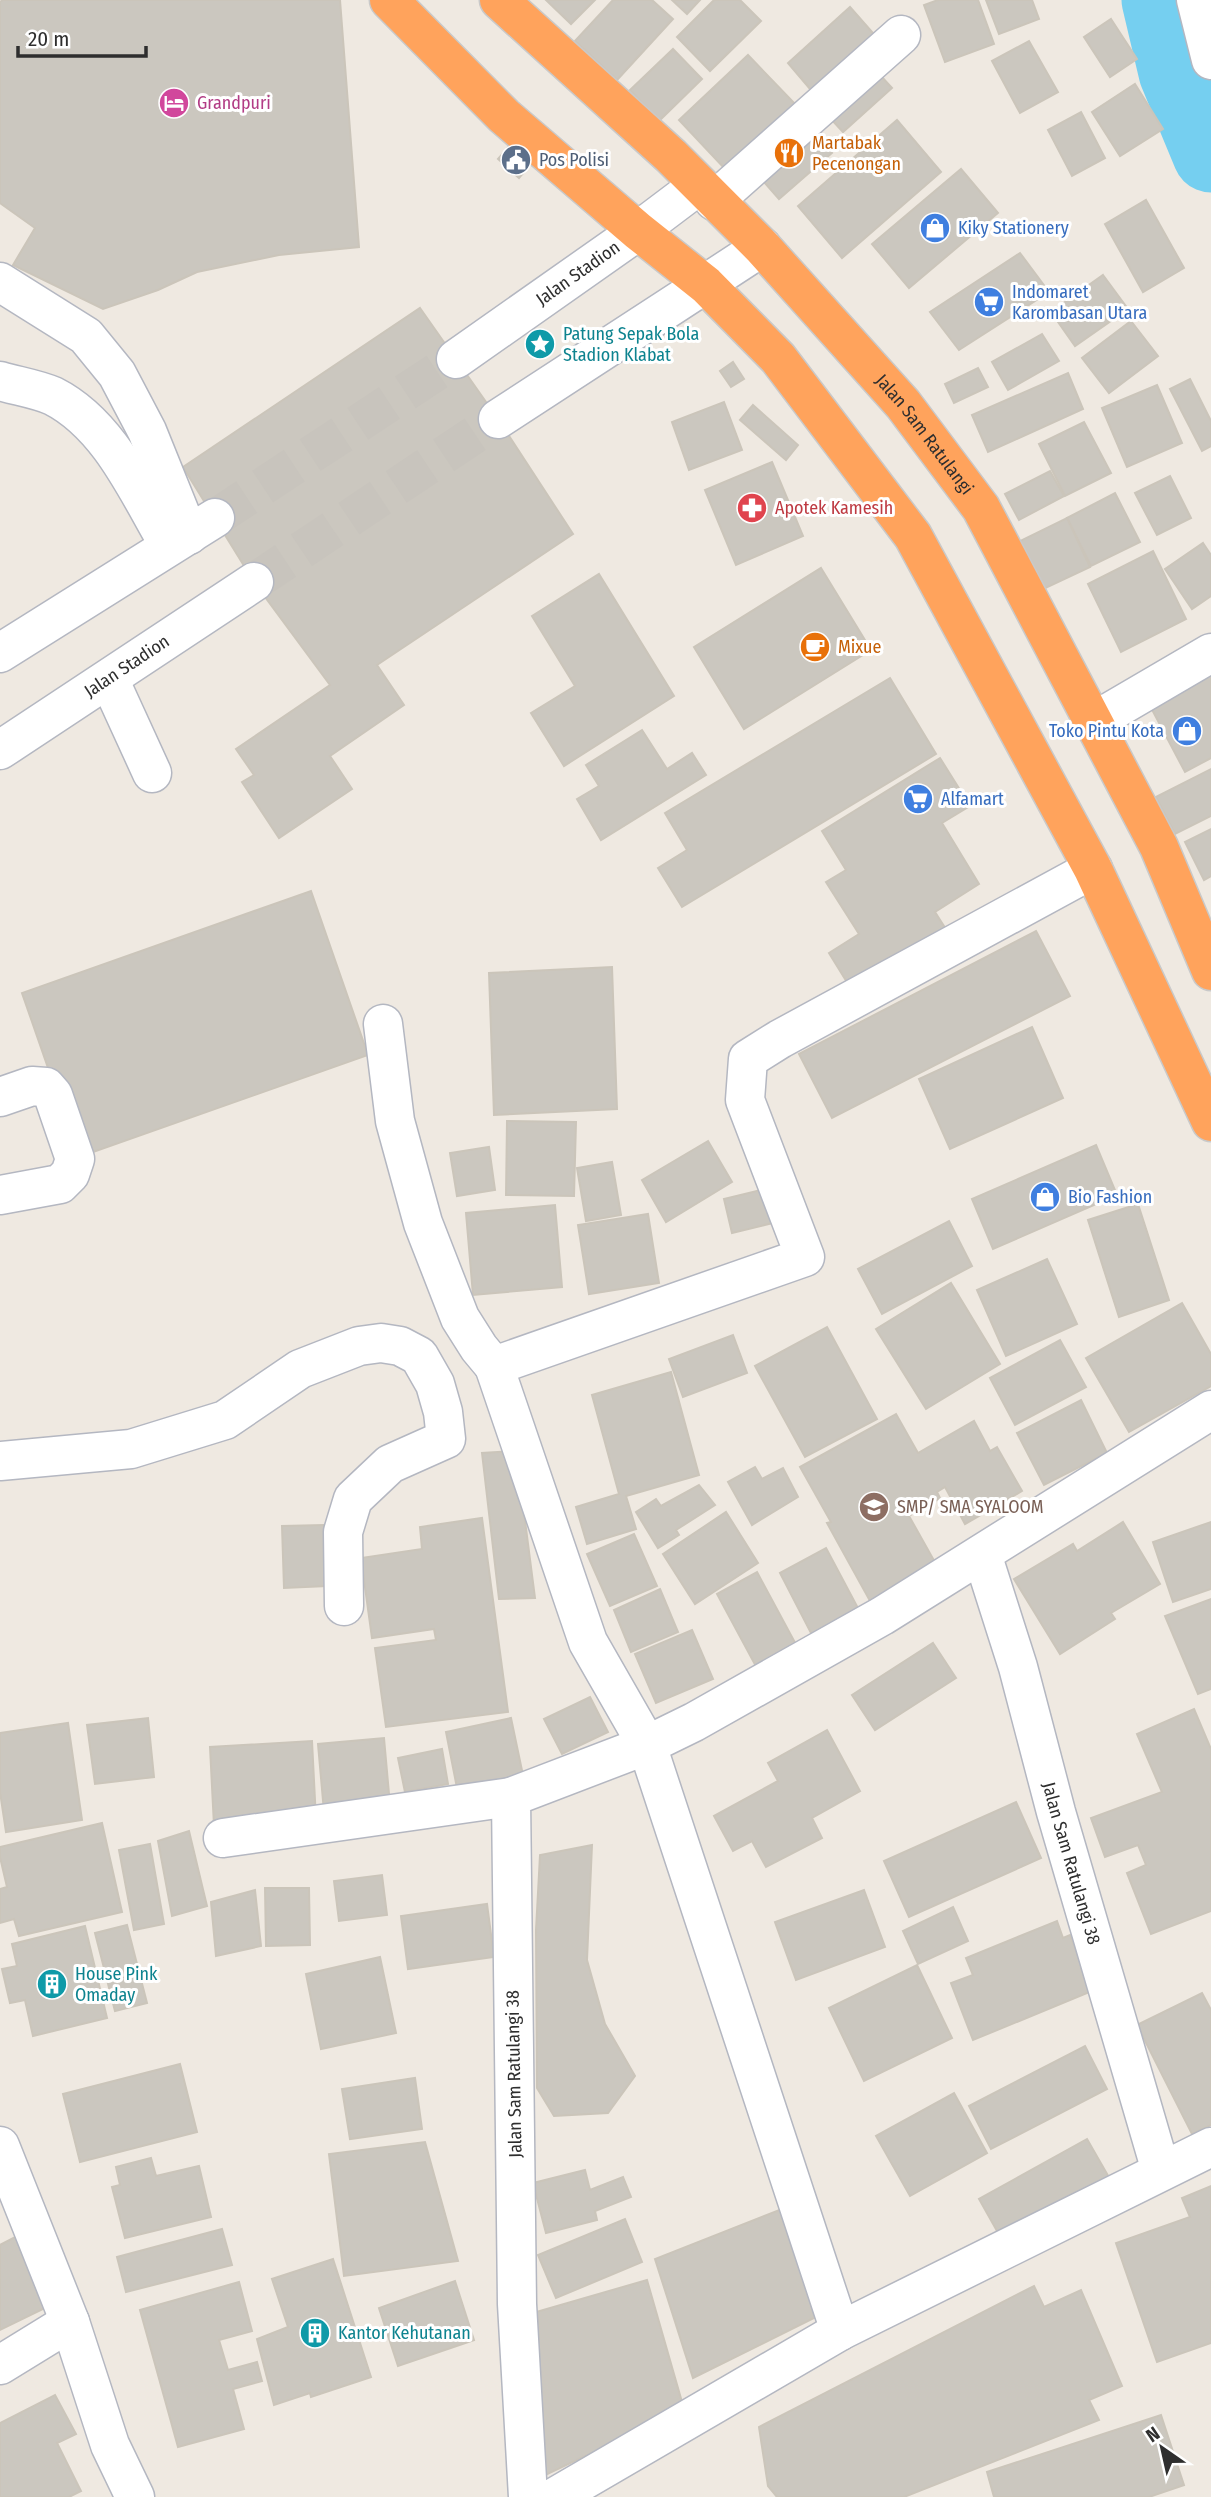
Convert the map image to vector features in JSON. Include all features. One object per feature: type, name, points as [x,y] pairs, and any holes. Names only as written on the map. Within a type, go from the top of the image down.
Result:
[{"type":"highway","points":[[389,0],[504,116],[638,231],[706,285],[778,358],[913,536],[1093,869],[1211,1122]]},
{"type":"highway","name":"Jalan Sam Ratulangi","points":[[499,0],[671,156],[762,247],[903,404],[981,508],[1159,847],[1211,971]]},
{"type":"street","points":[[1196,0],[1211,61]]},
{"type":"street","name":"Jalan Stadion","points":[[456,359],[638,231],[706,193],[901,35]]},
{"type":"street","points":[[498,419],[762,247]]},
{"type":"street","points":[[0,282],[86,335],[117,374],[148,431],[191,533]]},
{"type":"street","points":[[0,382],[50,395],[77,411],[191,533]]},
{"type":"street","points":[[0,653],[191,533]]},
{"type":"street","name":"Jalan Stadion","points":[[0,750],[254,582]]},
{"type":"street","points":[[1093,722],[1211,653]]},
{"type":"street","points":[[109,679],[152,773]]},
{"type":"street","points":[[494,1366],[806,1257],[744,1100],[748,1059],[1093,869]]},
{"type":"street","points":[[383,1024],[395,1121],[423,1223],[460,1318],[494,1366],[588,1642],[647,1745],[840,2331]]},
{"type":"street","points":[[0,1097],[32,1086],[46,1087],[53,1095],[75,1160],[70,1174],[60,1184],[0,1195]]},
{"type":"street","points":[[0,1461],[131,1449],[225,1420],[300,1369],[335,1355],[359,1346],[381,1343],[400,1346],[419,1356],[436,1384],[446,1439],[390,1464],[353,1499],[343,1532],[344,1606]]},
{"type":"street","points":[[223,1838],[511,1797],[647,1745],[694,1722],[881,1616],[1211,1410]]},
{"type":"street","name":"Jalan Sam Ratulangi 38","points":[[982,1554],[1018,1667],[1056,1812],[1161,2171]]},
{"type":"street","name":"Jalan Sam Ratulangi 38","points":[[511,1797],[517,2304],[528,2497]]},
{"type":"street","points":[[555,2497],[840,2331],[1211,2147]]},
{"type":"street","points":[[0,2149],[70,2322],[110,2445],[135,2497]]},
{"type":"street","points":[[0,2365],[70,2322]]},
{"type":"building","name":"Grandpuri","points":[[340,0],[359,247],[279,255],[197,272],[158,290],[103,309],[13,265],[35,228],[0,203],[0,2]]},
{"type":"building","points":[[546,0],[595,0],[571,24]]},
{"type":"building","points":[[613,0],[652,0],[673,19],[617,80],[575,41]]},
{"type":"building","points":[[672,0],[700,0],[687,14]]},
{"type":"building","points":[[714,0],[740,0],[761,21],[710,71],[677,37]]},
{"type":"building","points":[[938,0],[978,0],[994,44],[945,62],[924,5]]},
{"type":"building","points":[[986,0],[1032,0],[1039,19],[999,34]]},
{"type":"building","points":[[850,7],[879,40],[816,96],[788,63]]},
{"type":"building","points":[[1111,19],[1137,59],[1110,77],[1084,37]]},
{"type":"building","points":[[1029,41],[1058,92],[1020,113],[992,61]]},
{"type":"building","points":[[673,49],[702,79],[659,121],[630,90]]},
{"type":"building","points":[[748,55],[796,105],[727,171],[679,120]]},
{"type":"building","points":[[868,62],[892,88],[843,132],[819,106]]},
{"type":"building","points":[[1135,84],[1163,129],[1120,156],[1092,112]]},
{"type":"building","points":[[1081,112],[1105,158],[1072,176],[1048,130]]},
{"type":"building","points":[[803,120],[832,153],[779,199],[750,166]]},
{"type":"building","points":[[897,120],[941,172],[842,258],[798,206]]},
{"type":"building","name":"Pos Polisi","points":[[512,143],[533,161],[519,178],[498,159]]},
{"type":"building","name":"Kiky Stationery","points":[[961,169],[998,213],[909,288],[872,244]]},
{"type":"building","points":[[1146,200],[1184,268],[1143,292],[1105,224]]},
{"type":"building","name":"Indomaret Karombasan Utara","points":[[1020,253],[1049,292],[959,350],[930,312]]},
{"type":"building","points":[[1103,275],[1128,309],[1075,346],[1051,312]]},
{"type":"building","points":[[420,308],[498,419],[573,534],[377,665],[404,705],[330,756],[352,789],[279,838],[242,782],[254,775],[236,749],[330,685],[254,582],[183,467]]},
{"type":"building","points":[[1131,321],[1158,356],[1109,393],[1082,358]]},
{"type":"building","points":[[1042,334],[1059,361],[1008,390],[992,362]]},
{"type":"building","points":[[733,362],[744,379],[731,387],[720,371]]},
{"type":"building","points":[[978,368],[988,387],[954,403],[945,384]]},
{"type":"building","points":[[1068,373],[1083,409],[988,452],[972,415]]},
{"type":"building","points":[[1190,379],[1211,421],[1211,446],[1202,451],[1170,389]]},
{"type":"building","points":[[1157,385],[1182,443],[1127,467],[1102,408]]},
{"type":"building","points":[[724,402],[742,450],[689,470],[672,422]]},
{"type":"building","points":[[753,405],[798,445],[786,460],[740,420]]},
{"type":"building","points":[[1084,422],[1111,473],[1065,496],[1039,444]]},
{"type":"building","name":"Apotek Kamesih","points":[[772,462],[803,536],[736,565],[705,490]]},
{"type":"building","points":[[1050,471],[1064,496],[1019,520],[1005,494]]},
{"type":"building","points":[[1170,476],[1191,518],[1157,535],[1135,493]]},
{"type":"building","points":[[1115,493],[1140,542],[1091,566],[1067,518]]},
{"type":"building","points":[[1067,518],[1090,567],[1037,592],[1014,544]]},
{"type":"building","points":[[1203,543],[1211,555],[1211,596],[1192,609],[1165,569]]},
{"type":"building","points":[[1153,551],[1186,619],[1121,652],[1088,584]]},
{"type":"building","points":[[821,568],[871,650],[744,729],[694,647]]},
{"type":"building","points":[[599,574],[674,696],[564,766],[531,713],[575,686],[532,616]]},
{"type":"building","name":"Toko Pintu Kota","points":[[1211,671],[1211,758],[1185,772],[1149,704]]},
{"type":"building","points":[[890,678],[936,754],[682,907],[658,868],[687,850],[665,813]]},
{"type":"building","points":[[642,730],[667,769],[692,753],[706,775],[601,840],[577,799],[599,786],[586,765]]},
{"type":"building","points":[[940,758],[970,806],[942,823],[979,884],[935,912],[949,934],[853,992],[829,953],[859,934],[826,882],[846,870],[822,831]]},
{"type":"building","points":[[1211,769],[1211,816],[1175,834],[1156,797]]},
{"type":"building","points":[[1211,829],[1211,876],[1204,880],[1185,842]]},
{"type":"building","points":[[311,891],[368,1055],[79,1157],[22,993]]},
{"type":"building","points":[[1036,931],[1070,996],[832,1118],[799,1054]]},
{"type":"building","points":[[612,967],[617,1109],[494,1115],[489,973]]},
{"type":"building","points":[[1032,1027],[1063,1098],[950,1149],[919,1079]]},
{"type":"building","points":[[507,1121],[576,1122],[574,1196],[506,1195]]},
{"type":"building","points":[[708,1141],[732,1182],[666,1222],[642,1180]]},
{"type":"building","name":"Bio Fashion","points":[[1096,1145],[1117,1195],[993,1249],[972,1199]]},
{"type":"building","points":[[489,1147],[495,1190],[457,1196],[450,1153]]},
{"type":"building","points":[[612,1162],[621,1215],[586,1221],[577,1168]]},
{"type":"building","points":[[773,1187],[781,1221],[732,1233],[724,1199]]},
{"type":"building","points":[[1138,1204],[1169,1300],[1119,1317],[1088,1220]]},
{"type":"building","points":[[555,1205],[562,1287],[473,1295],[466,1213]]},
{"type":"building","points":[[648,1214],[659,1283],[589,1294],[578,1225]]},
{"type":"building","points":[[949,1221],[972,1266],[882,1314],[858,1269]]},
{"type":"building","points":[[1047,1259],[1077,1324],[1006,1356],[977,1290]]},
{"type":"building","points":[[951,1283],[1000,1364],[926,1409],[876,1329]]},
{"type":"building","points":[[1182,1303],[1211,1354],[1211,1386],[1129,1432],[1086,1358]]},
{"type":"building","points":[[827,1327],[877,1419],[805,1457],[755,1366]]},
{"type":"building","points":[[733,1335],[747,1373],[683,1397],[669,1359]]},
{"type":"building","points":[[1060,1340],[1086,1387],[1015,1425],[990,1378]]},
{"type":"building","points":[[671,1372],[699,1475],[626,1496],[636,1529],[587,1544],[576,1507],[619,1494],[592,1395]]},
{"type":"building","points":[[1081,1400],[1107,1453],[1044,1485],[1017,1433]]},
{"type":"building","name":"SMP/ SMA SYALOOM","points":[[896,1414],[918,1453],[974,1421],[990,1451],[997,1447],[1022,1491],[965,1524],[945,1487],[937,1492],[940,1498],[909,1516],[936,1564],[870,1601],[800,1467]]},
{"type":"building","points":[[516,1451],[535,1598],[499,1599],[482,1453]]},
{"type":"building","points":[[755,1467],[762,1479],[783,1468],[798,1497],[752,1525],[728,1482]]},
{"type":"building","points":[[699,1485],[715,1505],[676,1530],[679,1535],[658,1548],[636,1512],[656,1499],[661,1506]]},
{"type":"building","points":[[726,1512],[758,1563],[695,1604],[663,1554]]},
{"type":"building","points":[[482,1518],[508,1712],[386,1727],[375,1648],[436,1640],[434,1629],[372,1638],[361,1558],[422,1549],[420,1527]]},
{"type":"building","points":[[1123,1522],[1160,1584],[1111,1613],[1115,1619],[1060,1654],[1014,1579],[1073,1544],[1077,1551]]},
{"type":"building","points":[[1211,1522],[1211,1589],[1173,1602],[1153,1542]]},
{"type":"building","points":[[324,1525],[327,1586],[284,1588],[282,1526]]},
{"type":"building","points":[[634,1534],[657,1586],[610,1606],[587,1554]]},
{"type":"building","points":[[826,1548],[859,1610],[812,1635],[780,1573]]},
{"type":"building","points":[[757,1572],[799,1650],[759,1672],[717,1594]]},
{"type":"building","points":[[660,1589],[678,1632],[631,1652],[614,1610]]},
{"type":"building","points":[[1211,1599],[1211,1689],[1198,1694],[1165,1616]]},
{"type":"building","points":[[692,1630],[713,1679],[656,1703],[635,1654]]},
{"type":"building","points":[[933,1643],[956,1678],[875,1730],[852,1695]]},
{"type":"building","points":[[590,1697],[608,1732],[562,1754],[544,1719]]},
{"type":"building","points":[[1194,1709],[1211,1749],[1211,1911],[1151,1934],[1127,1873],[1146,1865],[1138,1845],[1105,1857],[1091,1818],[1162,1792],[1137,1734]]},
{"type":"building","points":[[148,1718],[154,1777],[95,1784],[87,1725]]},
{"type":"building","points":[[511,1718],[524,1780],[458,1793],[446,1732]]},
{"type":"building","points":[[68,1723],[82,1820],[6,1832],[0,1792],[0,1733]]},
{"type":"building","points":[[827,1730],[860,1791],[812,1818],[822,1838],[766,1867],[752,1841],[733,1851],[714,1816],[778,1781],[768,1763]]},
{"type":"building","points":[[384,1738],[390,1805],[324,1812],[318,1744]]},
{"type":"building","points":[[312,1741],[316,1820],[214,1826],[210,1747]]},
{"type":"building","points":[[442,1749],[448,1784],[405,1792],[398,1758]]},
{"type":"building","points":[[1016,1802],[1041,1858],[909,1917],[884,1861]]},
{"type":"building","points":[[102,1823],[122,1912],[19,1936],[14,1919],[0,1923],[0,1889],[7,1887],[0,1847]]},
{"type":"building","points":[[189,1831],[207,1906],[172,1916],[158,1841]]},
{"type":"building","points":[[150,1844],[164,1924],[134,1930],[119,1850]]},
{"type":"building","points":[[592,1845],[587,1960],[605,2024],[635,2076],[608,2113],[554,2116],[537,2088],[536,1930],[540,1855]]},
{"type":"building","points":[[382,1875],[387,1915],[339,1921],[334,1881]]},
{"type":"building","points":[[265,1888],[309,1888],[310,1945],[266,1946]]},
{"type":"building","points":[[255,1890],[261,1946],[216,1956],[211,1902]]},
{"type":"building","points":[[864,1890],[885,1947],[796,1980],[775,1922]]},
{"type":"building","points":[[487,1904],[494,1957],[408,1969],[401,1916]]},
{"type":"building","points":[[953,1907],[968,1941],[918,1964],[903,1931]]},
{"type":"building","points":[[1057,1921],[1063,1938],[1070,1935],[1092,1991],[973,2040],[951,1983],[973,1975],[966,1958]]},
{"type":"building","points":[[127,1925],[147,2003],[115,2011],[95,1933]]},
{"type":"building","name":"House Pink Omaday","points":[[85,1926],[107,2018],[33,2036],[25,2000],[10,2003],[2,1969],[17,1966],[12,1944]]},
{"type":"building","points":[[380,1957],[396,2033],[321,2049],[306,1974]]},
{"type":"building","points":[[917,1965],[952,2038],[864,2081],[829,2008]]},
{"type":"building","points":[[1202,1993],[1211,2010],[1211,2125],[1192,2134],[1137,2025]]},
{"type":"building","points":[[1085,2046],[1107,2089],[991,2149],[969,2106]]},
{"type":"building","points":[[180,2064],[197,2132],[80,2162],[63,2094]]},
{"type":"building","points":[[415,2078],[422,2129],[350,2139],[342,2089]]},
{"type":"building","points":[[954,2093],[987,2153],[910,2196],[876,2136]]},
{"type":"building","points":[[1087,2139],[1110,2179],[1002,2240],[979,2199]]},
{"type":"building","points":[[425,2142],[458,2261],[344,2276],[329,2154]]},
{"type":"building","points":[[151,2158],[156,2176],[199,2166],[211,2217],[125,2238],[112,2187],[120,2185],[116,2167]]},
{"type":"building","points":[[585,2170],[590,2190],[623,2177],[631,2197],[595,2211],[597,2220],[546,2233],[533,2183]]},
{"type":"building","points":[[1211,2186],[1211,2343],[1157,2362],[1116,2243],[1190,2217],[1182,2198]]},
{"type":"building","points":[[782,2209],[824,2313],[693,2378],[655,2259]]},
{"type":"building","points":[[625,2219],[642,2262],[556,2298],[538,2255]]},
{"type":"building","points":[[222,2229],[232,2265],[126,2292],[117,2257]]},
{"type":"building","points":[[15,2237],[49,2306],[0,2330],[0,2245]]},
{"type":"building","name":"Kantor Kehutanan","points":[[333,2259],[371,2377],[311,2397],[310,2393],[274,2405],[257,2339],[288,2327],[272,2279]]},
{"type":"building","points":[[647,2280],[684,2409],[539,2478],[519,2317]]},
{"type":"building","points":[[455,2281],[474,2340],[398,2366],[379,2308]]},
{"type":"building","points":[[239,2282],[252,2331],[219,2340],[228,2370],[257,2362],[262,2381],[233,2389],[244,2429],[178,2447],[140,2310]]},
{"type":"building","points":[[1034,2286],[1044,2307],[1081,2290],[1122,2386],[1089,2400],[1099,2420],[904,2497],[777,2497],[768,2486],[759,2427]]},
{"type":"building","points":[[55,2395],[76,2434],[57,2443],[81,2491],[69,2497],[0,2497],[0,2423]]},
{"type":"building","points":[[1161,2415],[1184,2485],[1149,2497],[994,2497],[987,2472]]},
{"type":"waterway","points":[[1160,0],[1177,72],[1211,154]]},
{"type":"tunnel","points":[[215,518],[456,359]]},
{"type":"tunnel","points":[[254,582],[498,419]]},
{"type":"place","name":"Grandpuri","points":[[174,103]]},
{"type":"place","name":"Martabak Pecenongan","points":[[789,153]]},
{"type":"place","name":"Pos Polisi","points":[[516,160]]},
{"type":"place","name":"Kiky Stationery","points":[[935,228]]},
{"type":"place","name":"Indomaret Karombasan Utara","points":[[989,302]]},
{"type":"place","name":"Patung Sepak Bola Stadion Klabat","points":[[540,344]]},
{"type":"place","name":"Apotek Kamesih","points":[[752,508]]},
{"type":"place","name":"Mixue","points":[[815,647]]},
{"type":"place","name":"Toko Pintu Kota","points":[[1187,731]]},
{"type":"place","name":"Alfamart","points":[[918,799]]},
{"type":"place","name":"Bio Fashion","points":[[1045,1197]]},
{"type":"place","name":"SMP/ SMA SYALOOM","points":[[874,1507]]},
{"type":"place","name":"House Pink Omaday","points":[[52,1984]]},
{"type":"place","name":"Kantor Kehutanan","points":[[315,2333]]}]
